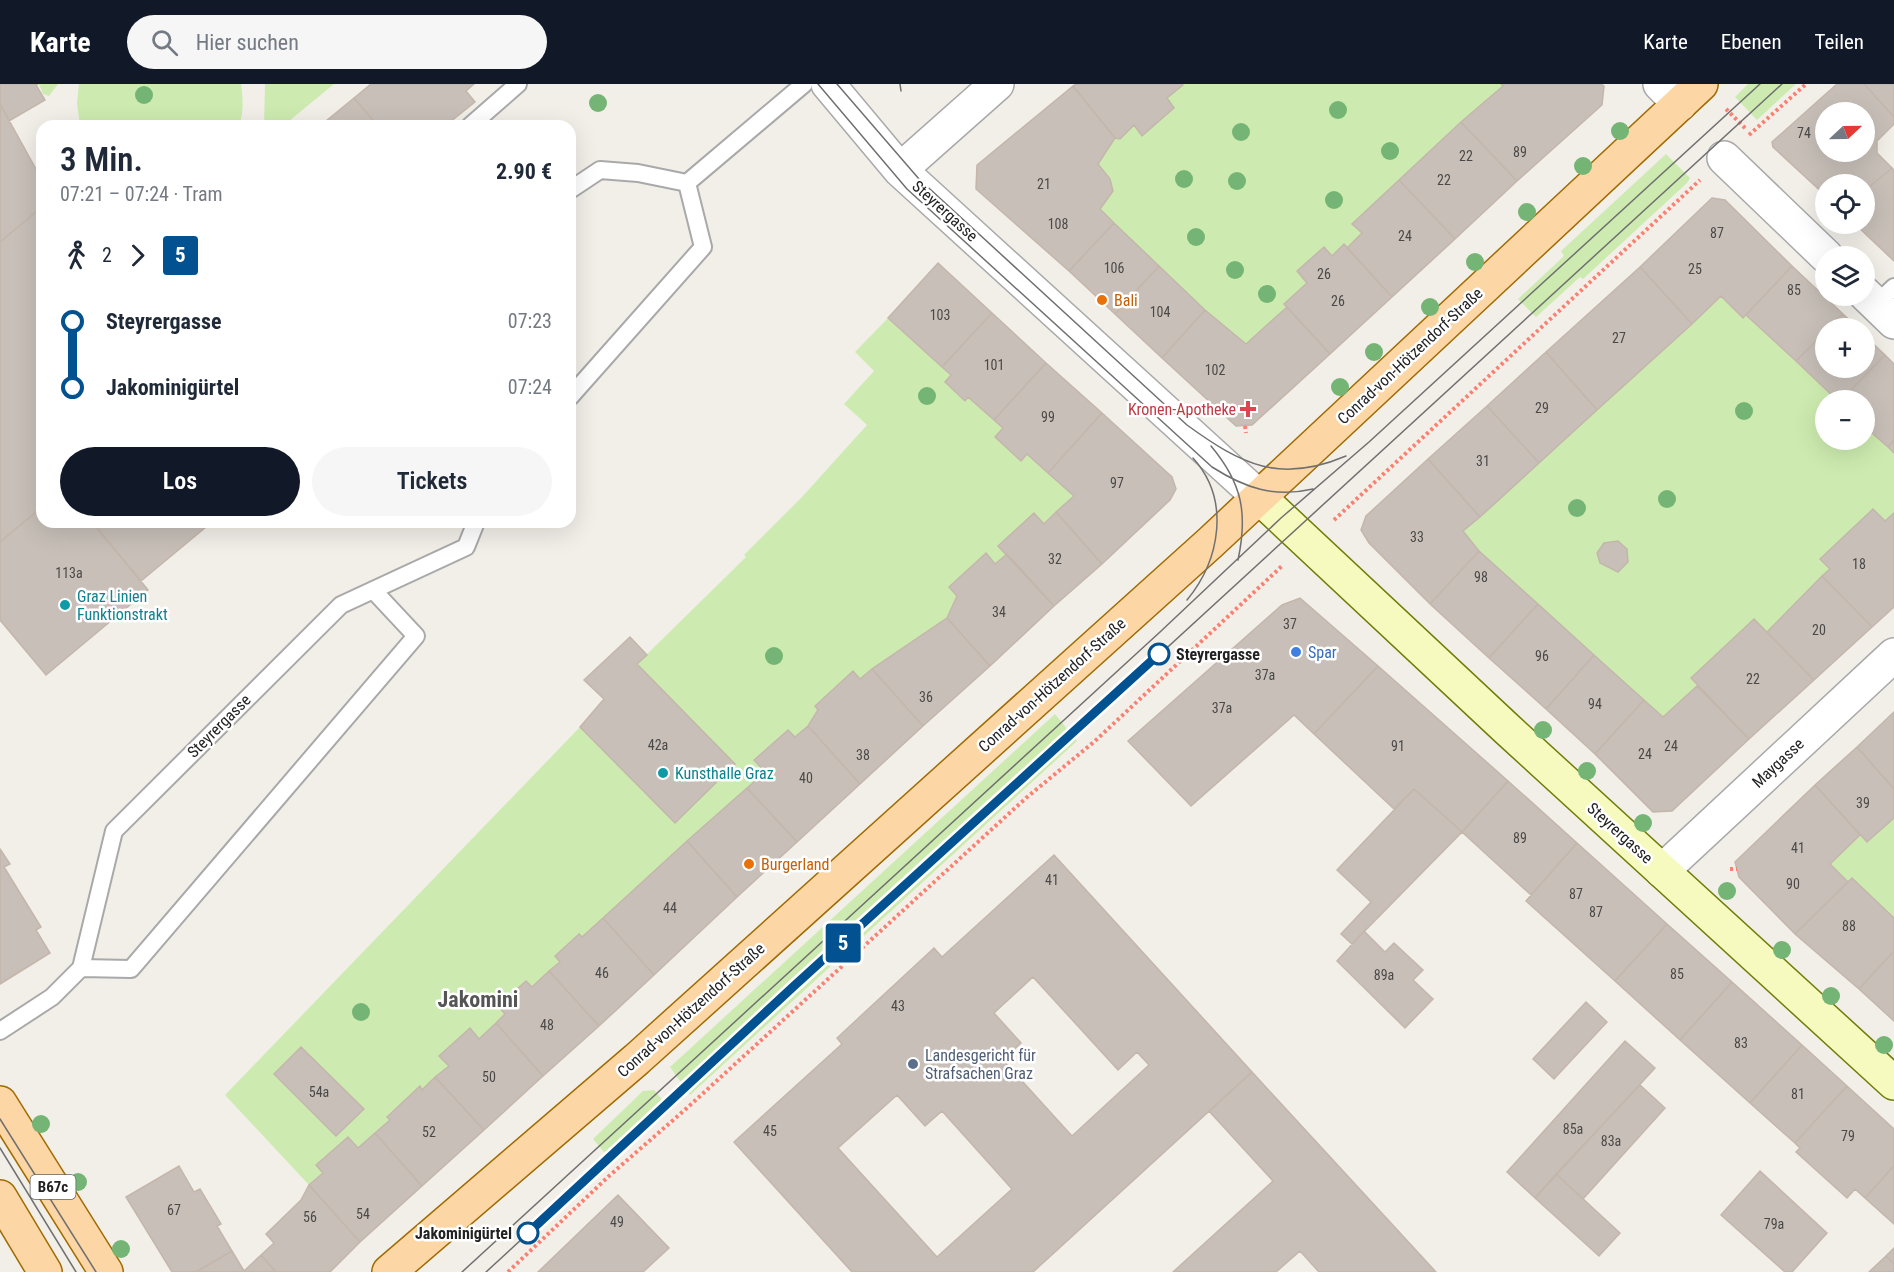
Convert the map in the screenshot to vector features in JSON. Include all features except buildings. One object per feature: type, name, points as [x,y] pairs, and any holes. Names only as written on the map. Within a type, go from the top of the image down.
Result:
[{"type":"main road","name":"Conrad-von-Hötzendorf-Straße","points":[[389,1272],[653,1045],[1258,497],[1680,91]]},
{"type":"main road","name":"B67c","points":[[0,1103],[106,1272]]},
{"type":"main road","points":[[0,1197],[45,1272]]},
{"type":"street","name":"Steyrergasse","points":[[828,84],[900,170],[1894,1083]]},
{"type":"street","points":[[900,170],[998,84]]},
{"type":"street","points":[[1715,166],[1815,247]]},
{"type":"street","name":"Maygasse","points":[[1662,871],[1894,655]]},
{"type":"lane","points":[[477,120],[518,84]]},
{"type":"lane","points":[[687,183],[804,84]]},
{"type":"lane","points":[[576,186],[600,170],[638,173],[687,183]]},
{"type":"lane","points":[[576,390],[703,247],[687,183]]},
{"type":"lane","name":"Steyrergasse","points":[[81,968],[114,831],[341,605],[466,547],[471,528]]},
{"type":"lane","points":[[0,1031],[52,997],[81,968],[131,969],[416,636],[373,590]]},
{"type":"path","points":[[1725,108],[1748,132],[1806,84]]},
{"type":"path","points":[[1339,515],[1715,166]]},
{"type":"path","points":[[1245,426],[1246,433]]},
{"type":"path","points":[[508,1272],[609,1176],[1026,798],[1095,741],[1273,573]]},
{"type":"path","points":[[1730,869],[1737,869]]},
{"type":"green space","points":[[39,84],[58,84],[49,96],[43,94]]},
{"type":"green space","points":[[79,84],[241,84],[243,100],[241,120],[79,120],[77,103]]},
{"type":"green space","points":[[265,84],[334,84],[290,120],[264,120]]},
{"type":"green space","points":[[1184,84],[1501,84],[1503,86],[1352,224],[1362,233],[1347,248],[1344,245],[1332,256],[1323,247],[1297,271],[1307,283],[1284,304],[1287,307],[1246,344],[1205,310],[1100,209],[1113,191],[1110,179],[1098,164],[1115,138],[1120,139],[1134,125],[1142,136],[1173,108],[1167,98]]},
{"type":"green space","points":[[1748,84],[1796,84],[1757,120],[1735,97]]},
{"type":"green space","points":[[1666,154],[1690,178],[1687,183],[1583,279],[1580,277],[1536,317],[1518,299],[1564,256],[1561,251]]},
{"type":"green space","points":[[1721,296],[1743,318],[1746,315],[1826,390],[1815,390],[1815,450],[1875,450],[1875,435],[1894,453],[1894,513],[1885,521],[1873,509],[1820,559],[1830,569],[1767,632],[1754,620],[1692,679],[1697,686],[1663,717],[1479,551],[1463,531]]},
{"type":"green space","points":[[888,318],[951,375],[945,382],[965,400],[968,397],[1003,428],[996,437],[1021,460],[1027,454],[1074,496],[1044,524],[1034,513],[998,546],[1007,554],[995,564],[986,554],[949,587],[957,596],[947,618],[860,679],[853,671],[815,706],[818,710],[808,726],[795,737],[787,730],[754,759],[765,772],[582,937],[578,934],[555,956],[560,962],[532,987],[526,981],[498,1005],[505,1014],[479,1039],[470,1029],[440,1056],[449,1066],[422,1090],[419,1087],[387,1116],[390,1120],[358,1148],[348,1137],[317,1165],[323,1173],[309,1185],[225,1095],[580,727],[735,764],[637,664],[746,557],[744,555],[802,497],[867,425],[844,404],[874,371],[855,352]]},
{"type":"green space","points":[[1055,714],[1077,741],[690,1095],[670,1067]]},
{"type":"green space","points":[[1894,818],[1894,918],[1852,878],[1848,882],[1830,864],[1860,835],[1868,842]]},
{"type":"green space","points":[[654,1090],[671,1110],[612,1162],[593,1139],[643,1091]]},
{"type":"tram line","points":[[818,84],[907,189],[1212,467],[1248,486],[1273,492],[1299,492],[1313,489]]},
{"type":"tram line","points":[[837,84],[919,179],[1187,425],[1226,451],[1262,466],[1301,469],[1346,456]]},
{"type":"tram line","points":[[900,84],[901,91]]},
{"type":"tram line","points":[[462,1272],[1160,632],[1281,518],[1369,442],[1760,84]]},
{"type":"tram line","points":[[486,1272],[1782,84]]},
{"type":"tram line","points":[[1211,446],[1230,473],[1240,499],[1242,528],[1238,560]]},
{"type":"tram line","points":[[1187,600],[1207,567],[1217,530],[1217,511],[1213,492],[1193,458]]},
{"type":"tram line","name":"5","points":[[528,1233],[794,986],[1159,654]]},
{"type":"tram line","points":[[0,1119],[96,1272]]},
{"type":"tram line","points":[[0,1148],[76,1272]]},
{"type":"place","name":"Bali","points":[[1102,300]]},
{"type":"place","name":"Kronen-Apotheke","points":[[1248,409]]},
{"type":"place","name":"Graz Linien Funktionstrakt","points":[[65,605]]},
{"type":"place","name":"Spar","points":[[1296,652]]},
{"type":"place","name":"Steyrergasse","points":[[1159,654]]},
{"type":"place","name":"Kunsthalle Graz","points":[[663,773]]},
{"type":"place","name":"Burgerland","points":[[749,864]]},
{"type":"place","name":"Landesgericht für Strafsachen Graz","points":[[913,1064]]},
{"type":"place","name":"Jakominigürtel","points":[[528,1233]]},
{"type":"district","name":"Jakomini","points":[[478,999]]}]
